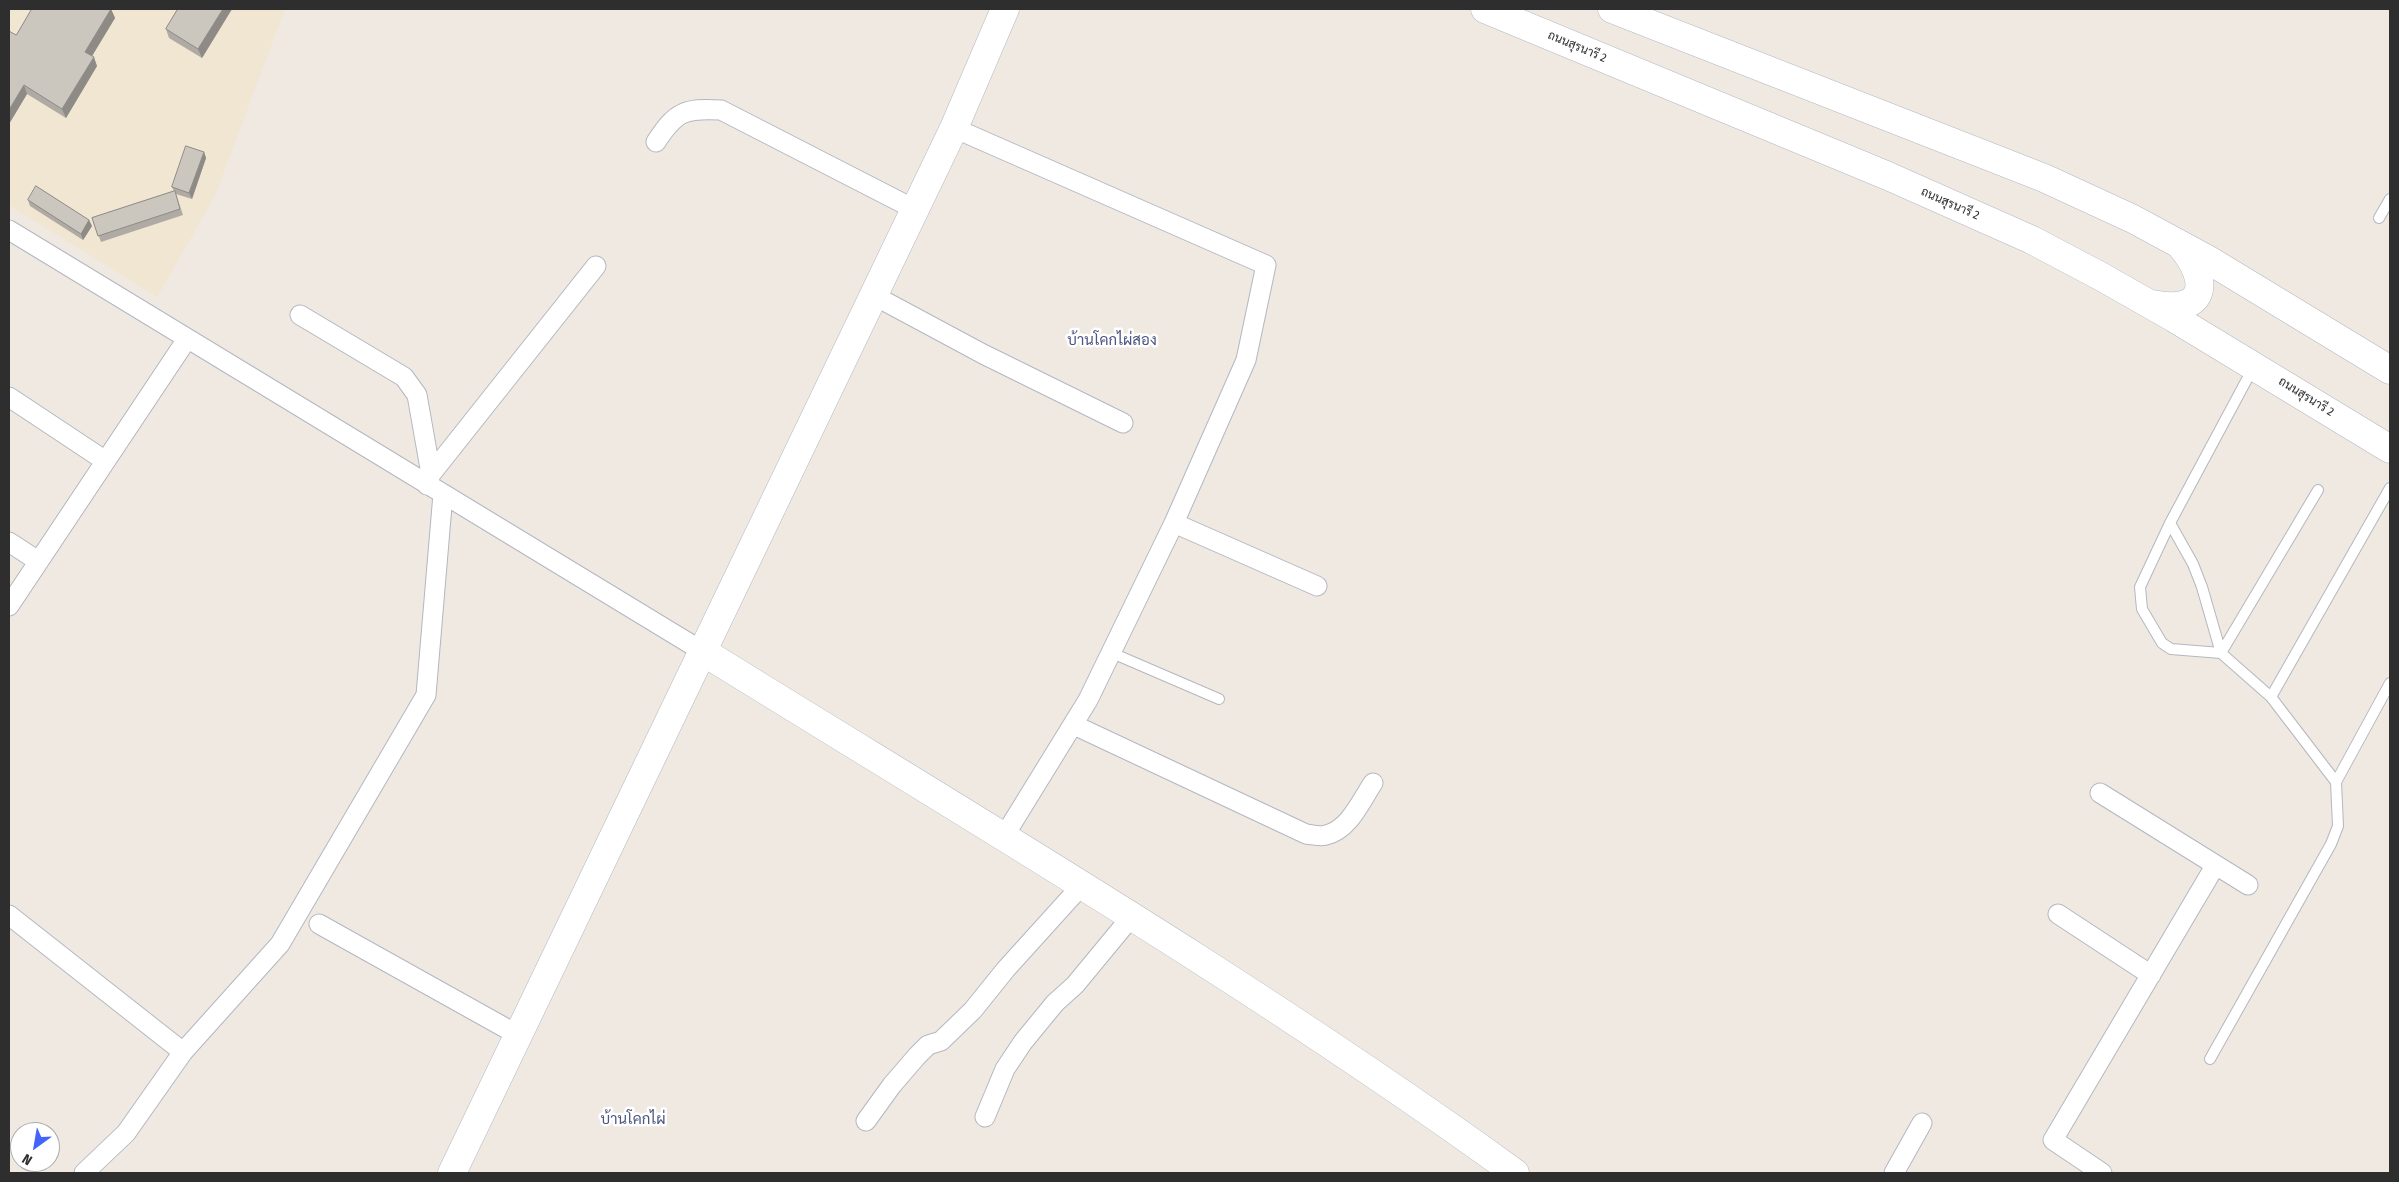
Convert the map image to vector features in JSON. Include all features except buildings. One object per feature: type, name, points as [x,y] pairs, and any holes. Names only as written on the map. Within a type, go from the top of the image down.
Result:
[{"type":"street","points":[[452,1173],[954,128],[1005,9]]},
{"type":"street","name":"ถนนสุรนารี 2","points":[[1485,9],[1966,210],[2032,240],[2150,303],[2255,365],[2390,449]]},
{"type":"street","points":[[1612,9],[2044,178],[2133,219],[2178,243],[2388,365]]},
{"type":"street","points":[[656,142],[666,126],[679,113],[701,109],[721,110],[914,209]]},
{"type":"street","points":[[954,128],[1266,265],[1246,360],[1174,523],[1112,653],[1074,725],[1003,838]]},
{"type":"street","points":[[9,230],[187,339],[434,484],[1003,838],[1132,916],[1459,1133],[1515,1173]]},
{"type":"street","points":[[2150,303],[2171,307],[2185,304],[2198,294],[2200,280],[2191,258],[2178,243]]},
{"type":"street","points":[[434,484],[596,266]]},
{"type":"street","points":[[873,295],[983,354],[1123,423]]},
{"type":"street","points":[[84,1173],[126,1133],[183,1052],[280,944],[426,695],[434,484],[417,395],[404,377],[300,315]]},
{"type":"street","points":[[9,606],[104,460],[187,339]]},
{"type":"street","points":[[9,397],[104,460]]},
{"type":"street","points":[[1174,523],[1317,586]]},
{"type":"street","points":[[9,542],[38,561]]},
{"type":"street","points":[[1074,725],[1306,834],[1324,836],[1338,831],[1347,822],[1373,783]]},
{"type":"street","points":[[2100,793],[2214,866],[2248,885]]},
{"type":"street","points":[[2102,1173],[2053,1140],[2214,866]]},
{"type":"street","points":[[866,1121],[892,1084],[916,1056],[928,1045],[941,1041],[973,1010],[1006,969],[1082,885]]},
{"type":"street","points":[[2058,914],[2151,975]]},
{"type":"street","points":[[9,915],[183,1052]]},
{"type":"street","points":[[985,1118],[1005,1069],[1023,1042],[1132,916]]},
{"type":"street","points":[[320,924],[518,1035]]},
{"type":"street","points":[[1894,1173],[1922,1123]]},
{"type":"lane","points":[[2379,218],[2390,199]]},
{"type":"lane","points":[[2221,653],[2171,649],[2162,643],[2142,609],[2140,587],[2170,524],[2255,365]]},
{"type":"lane","points":[[2271,697],[2390,488]]},
{"type":"lane","points":[[2221,653],[2318,490]]},
{"type":"lane","points":[[2170,524],[2193,564],[2202,587],[2221,653],[2271,697],[2336,782]]},
{"type":"lane","points":[[1112,653],[1218,699]]},
{"type":"lane","points":[[2210,1059],[2331,844],[2338,826],[2336,782],[2390,683]]},
{"type":"shaded area","points":[[9,9],[285,9],[214,198],[157,297],[9,205]]},
{"type":"district","name":"บ้านโคกไผ่สอง","points":[[1112,341]]},
{"type":"district","name":"บ้านโคกไผ่","points":[[633,1120]]}]
